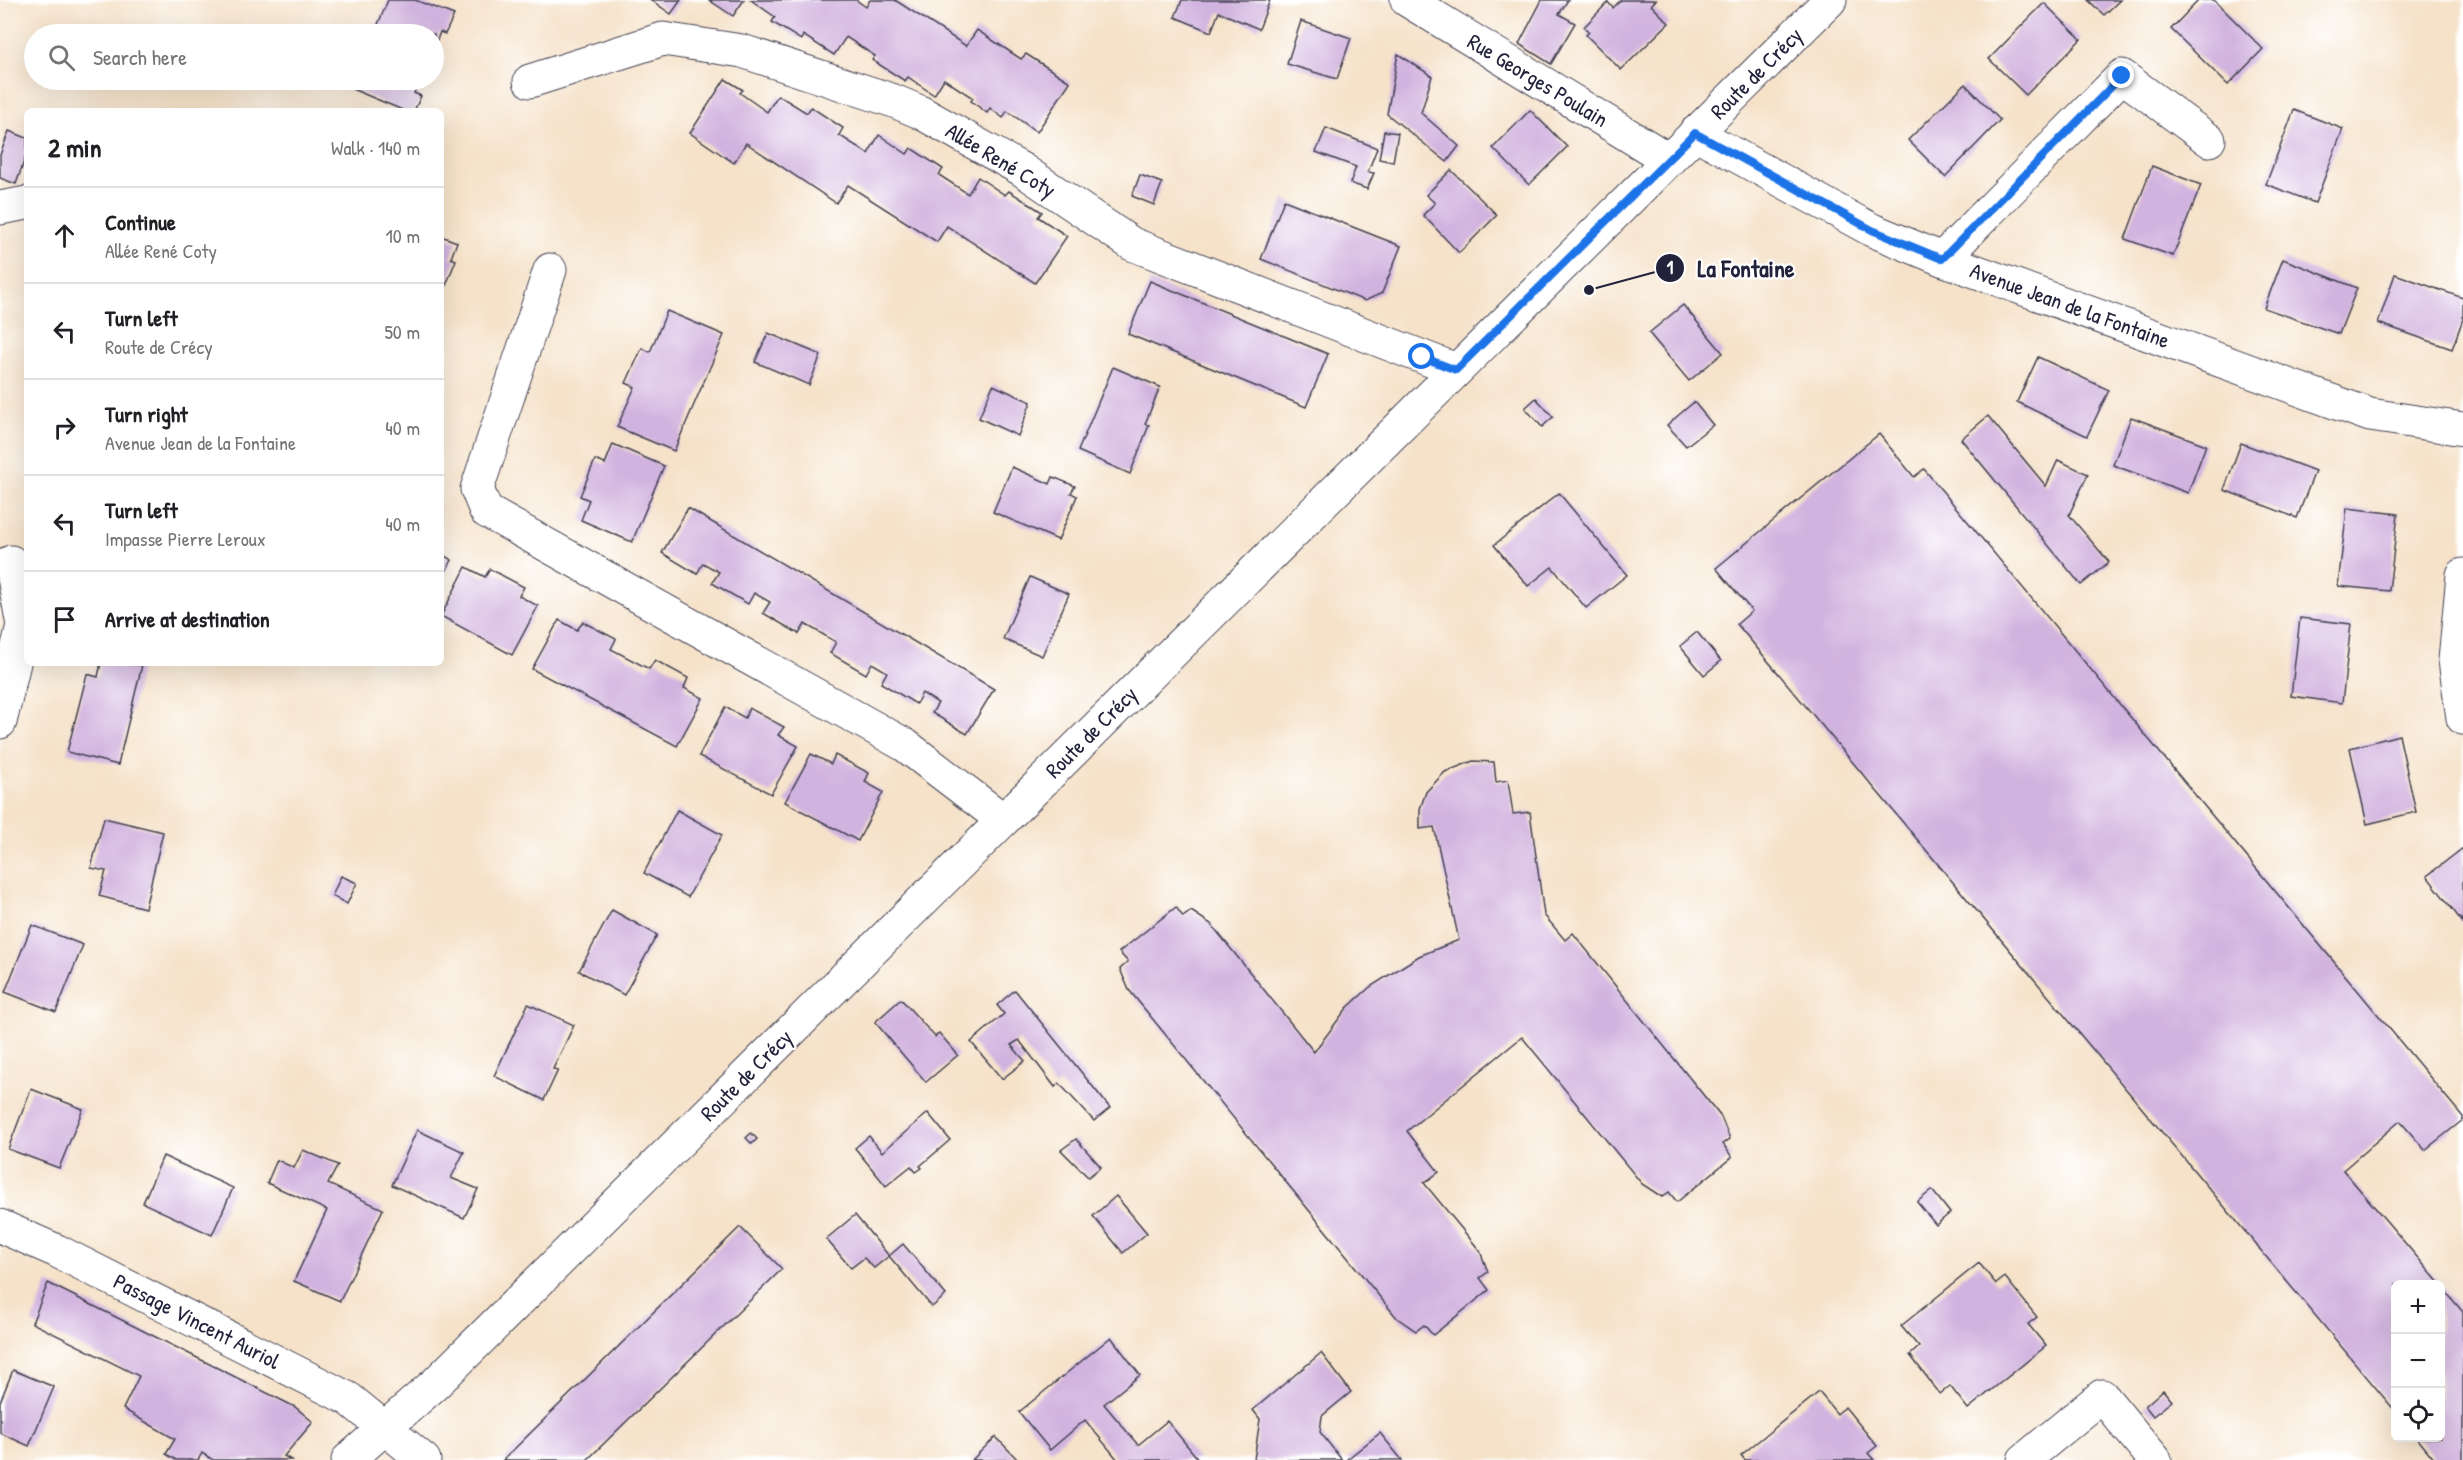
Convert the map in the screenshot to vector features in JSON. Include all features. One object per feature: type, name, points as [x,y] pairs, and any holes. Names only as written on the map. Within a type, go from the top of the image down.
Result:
[{"type":"street","name":"Rue Georges Poulain","points":[[1407,0],[1669,160]]},
{"type":"street","name":"Route de Crécy","points":[[348,1460],[444,1376],[1830,0]]},
{"type":"street","name":"Allée René Coty","points":[[530,81],[663,39],[742,51],[894,101],[920,112],[1021,169],[1132,244],[1456,370]]},
{"type":"street","points":[[1942,259],[2122,76],[2209,140]]},
{"type":"street","name":"Avenue Jean de la Fontaine","points":[[1695,133],[1872,230],[1942,259],[2370,415],[2463,429]]},
{"type":"street","points":[[0,208],[24,204]]},
{"type":"street","points":[[550,270],[477,489],[486,511],[905,745],[1002,820]]},
{"type":"street","points":[[0,722],[23,625],[11,562]]},
{"type":"street","points":[[2463,575],[2455,660],[2463,718]]},
{"type":"street","name":"Passage Vincent Auriol","points":[[0,1226],[57,1251],[350,1399],[424,1460]]},
{"type":"street","points":[[2024,1460],[2102,1396],[2155,1460]]},
{"type":"building","points":[[388,0],[415,0],[454,15],[445,34],[444,24],[378,24]]},
{"type":"building","points":[[651,0],[681,0],[671,14]]},
{"type":"building","points":[[709,0],[744,0],[733,16]]},
{"type":"building","points":[[751,0],[856,0],[866,7],[870,0],[895,0],[966,46],[977,30],[1021,59],[1026,54],[1070,82],[1037,132],[1007,111],[1003,118],[990,108],[987,113],[971,101],[973,98],[944,79],[934,95],[908,77],[905,81],[872,60],[875,56],[846,37],[834,55],[803,35],[801,40],[772,22],[775,17]]},
{"type":"building","points":[[1182,0],[1270,0],[1259,29],[1219,12],[1211,32],[1175,17]]},
{"type":"building","points":[[1542,0],[1568,0],[1559,14],[1575,23],[1551,64],[1519,44]]},
{"type":"building","points":[[1621,0],[1656,0],[1651,5],[1669,23],[1621,70],[1586,35],[1589,32],[1584,27],[1608,2],[1613,8]]},
{"type":"building","points":[[2088,0],[2120,0],[2104,15]]},
{"type":"building","points":[[2199,0],[2214,0],[2263,49],[2228,85],[2171,29]]},
{"type":"building","points":[[2044,3],[2081,39],[2026,95],[1989,59]]},
{"type":"building","points":[[1301,21],[1351,38],[1337,79],[1287,64]]},
{"type":"building","points":[[1398,54],[1432,76],[1421,113],[1459,146],[1447,162],[1387,114]]},
{"type":"building","points":[[725,79],[743,90],[740,93],[767,112],[778,95],[807,113],[811,107],[843,128],[839,135],[868,154],[879,135],[907,154],[911,148],[943,169],[939,175],[968,194],[978,177],[1005,195],[1009,191],[1042,212],[1038,217],[1067,236],[1035,283],[947,226],[937,242],[848,185],[836,203],[746,143],[734,163],[690,133]]},
{"type":"building","points":[[1965,84],[2000,120],[1945,177],[1908,140]]},
{"type":"building","points":[[354,90],[415,90],[414,93],[421,96],[415,108],[398,108]]},
{"type":"building","points":[[1530,110],[1567,147],[1529,185],[1493,148]]},
{"type":"building","points":[[2294,110],[2343,129],[2315,203],[2266,184]]},
{"type":"building","points":[[1326,128],[1377,148],[1368,172],[1374,173],[1367,189],[1350,183],[1356,167],[1316,152]]},
{"type":"building","points":[[9,131],[24,137],[24,161],[16,184],[0,178],[0,155]]},
{"type":"building","points":[[1384,131],[1398,133],[1393,162],[1379,159]]},
{"type":"building","points":[[2152,166],[2201,185],[2173,256],[2125,239]]},
{"type":"building","points":[[1451,170],[1497,215],[1459,253],[1423,215],[1435,203],[1426,195]]},
{"type":"building","points":[[1140,175],[1162,183],[1154,205],[1132,196]]},
{"type":"building","points":[[1284,200],[1401,246],[1382,293],[1365,301],[1261,259]]},
{"type":"building","points":[[444,237],[457,242],[451,258],[456,260],[445,288]]},
{"type":"building","points":[[2283,259],[2357,288],[2339,334],[2264,308]]},
{"type":"building","points":[[2395,274],[2463,298],[2463,319],[2452,349],[2378,323]]},
{"type":"building","points":[[1150,281],[1328,354],[1306,407],[1128,334]]},
{"type":"building","points":[[1683,305],[1723,353],[1689,381],[1649,333]]},
{"type":"building","points":[[667,311],[724,335],[674,451],[617,427],[635,387],[626,383],[642,348],[650,352]]},
{"type":"building","points":[[768,333],[821,355],[809,385],[755,362]]},
{"type":"building","points":[[2038,357],[2109,390],[2087,436],[2017,402]]},
{"type":"building","points":[[1113,367],[1160,387],[1145,424],[1149,425],[1130,474],[1078,451]]},
{"type":"building","points":[[993,385],[1031,402],[1018,436],[979,418]]},
{"type":"building","points":[[1536,398],[1553,417],[1542,427],[1525,408]]},
{"type":"building","points":[[1694,402],[1713,425],[1686,446],[1667,425]]},
{"type":"building","points":[[1988,416],[2046,486],[2058,460],[2088,474],[2069,515],[2109,562],[2081,585],[1961,439]]},
{"type":"building","points":[[2131,417],[2206,445],[2188,493],[2113,465]]},
{"type":"building","points":[[1879,434],[1914,477],[1924,469],[2463,1117],[2463,1120],[2425,1150],[2400,1121],[2343,1170],[2437,1280],[2391,1280],[2391,1406],[1737,624],[1752,611],[1716,568]]},
{"type":"building","points":[[2241,443],[2315,471],[2297,518],[2224,490]]},
{"type":"building","points":[[613,444],[664,466],[632,542],[581,520],[589,500],[580,496],[595,460],[605,464]]},
{"type":"building","points":[[1012,467],[1050,484],[1053,477],[1075,486],[1071,493],[1077,496],[1058,540],[993,512]]},
{"type":"building","points":[[1559,493],[1627,575],[1586,608],[1552,567],[1528,586],[1494,545]]},
{"type":"building","points":[[688,508],[994,689],[967,734],[932,713],[938,703],[922,693],[916,704],[881,683],[887,672],[872,663],[866,674],[830,653],[836,642],[805,624],[799,634],[763,613],[770,602],[754,593],[748,604],[712,583],[719,572],[703,563],[697,574],[662,553]]},
{"type":"building","points":[[2347,508],[2398,514],[2389,591],[2338,586]]},
{"type":"building","points":[[444,556],[452,560],[444,575]]},
{"type":"building","points":[[466,567],[485,577],[490,569],[524,587],[519,596],[538,606],[512,655],[444,618],[444,610]]},
{"type":"building","points":[[1030,577],[1069,594],[1042,656],[1003,639]]},
{"type":"building","points":[[2300,618],[2351,624],[2342,703],[2291,696]]},
{"type":"building","points":[[559,620],[577,630],[583,622],[616,639],[611,649],[649,669],[655,660],[688,678],[684,688],[703,698],[677,746],[532,669]]},
{"type":"building","points":[[1697,632],[1721,661],[1704,675],[1680,646]]},
{"type":"building","points":[[100,666],[142,666],[118,765],[67,752],[87,674],[98,677]]},
{"type":"building","points":[[725,707],[745,718],[749,708],[784,727],[778,735],[798,746],[771,794],[699,756]]},
{"type":"building","points":[[2399,735],[2416,812],[2367,824],[2350,748]]},
{"type":"building","points":[[811,754],[831,764],[835,755],[869,773],[865,782],[883,792],[858,841],[785,802]]},
{"type":"building","points":[[1473,761],[1494,762],[1496,782],[1508,780],[1513,814],[1530,812],[1544,915],[1565,940],[1573,933],[1721,1117],[1730,1139],[1723,1144],[1732,1157],[1677,1202],[1669,1192],[1662,1197],[1642,1184],[1522,1037],[1407,1131],[1439,1172],[1424,1183],[1480,1251],[1488,1272],[1480,1278],[1489,1290],[1433,1335],[1424,1325],[1416,1331],[1397,1318],[1129,990],[1120,969],[1128,962],[1119,952],[1176,907],[1183,917],[1191,911],[1211,924],[1314,1052],[1347,1008],[1370,987],[1419,956],[1459,940],[1434,827],[1420,829],[1420,809],[1426,792],[1445,772]]},
{"type":"building","points":[[677,810],[722,835],[688,897],[644,873]]},
{"type":"building","points":[[104,818],[163,832],[145,908],[99,896],[106,871],[91,868]]},
{"type":"building","points":[[2463,848],[2463,923],[2427,876]]},
{"type":"building","points":[[341,876],[357,883],[347,904],[332,896]]},
{"type":"building","points":[[612,910],[657,935],[624,995],[579,971]]},
{"type":"building","points":[[32,925],[83,945],[56,1012],[5,992]]},
{"type":"building","points":[[1015,990],[1110,1108],[1094,1121],[1059,1083],[1055,1087],[1019,1040],[1011,1045],[1025,1061],[1002,1079],[971,1042],[1004,1014],[997,1005]]},
{"type":"building","points":[[901,999],[935,1037],[939,1033],[958,1055],[926,1082],[875,1022]]},
{"type":"building","points":[[528,1004],[574,1025],[553,1069],[558,1070],[544,1100],[494,1076]]},
{"type":"building","points":[[31,1089],[83,1109],[59,1168],[8,1149]]},
{"type":"building","points":[[928,1113],[950,1140],[920,1166],[922,1168],[916,1172],[911,1166],[886,1186],[855,1148],[869,1136],[882,1152]]},
{"type":"building","points":[[417,1130],[464,1152],[451,1178],[478,1189],[464,1218],[392,1185]]},
{"type":"building","points":[[751,1133],[757,1139],[752,1144],[746,1138]]},
{"type":"building","points":[[1076,1139],[1101,1167],[1088,1177],[1061,1150]]},
{"type":"building","points":[[303,1150],[338,1165],[328,1184],[383,1209],[340,1301],[294,1281],[327,1210],[267,1183],[277,1160],[294,1168]]},
{"type":"building","points":[[163,1156],[233,1188],[212,1235],[143,1203]]},
{"type":"building","points":[[1932,1190],[1950,1213],[1936,1225],[1917,1202]]},
{"type":"building","points":[[1116,1196],[1147,1233],[1123,1253],[1093,1216]]},
{"type":"building","points":[[855,1215],[889,1256],[874,1268],[864,1258],[851,1268],[826,1239]]},
{"type":"building","points":[[740,1227],[782,1269],[587,1460],[503,1460]]},
{"type":"building","points":[[903,1244],[946,1295],[932,1307],[889,1256]]},
{"type":"building","points":[[1979,1263],[1996,1284],[2005,1277],[2037,1317],[2028,1324],[2046,1346],[1968,1409],[1950,1386],[1940,1394],[1910,1355],[1919,1347],[1901,1326]]},
{"type":"building","points":[[48,1283],[295,1407],[313,1422],[284,1456],[291,1460],[213,1460],[202,1453],[198,1460],[176,1460],[166,1454],[175,1439],[123,1409],[139,1376],[32,1323]]},
{"type":"building","points":[[2445,1291],[2463,1312],[2463,1460],[2435,1460],[2420,1442],[2445,1442]]},
{"type":"building","points":[[1111,1337],[1140,1375],[1104,1404],[1138,1445],[1167,1421],[1199,1460],[1118,1460],[1085,1420],[1050,1450],[1019,1412]]},
{"type":"building","points":[[1321,1353],[1351,1392],[1322,1416],[1320,1432],[1342,1460],[1254,1460],[1260,1419],[1253,1410]]},
{"type":"building","points":[[13,1370],[54,1387],[29,1446],[0,1433],[0,1402]]},
{"type":"building","points":[[2163,1390],[2172,1401],[2153,1416],[2145,1406]]},
{"type":"building","points":[[1819,1392],[1837,1414],[1845,1407],[1877,1446],[1868,1453],[1874,1460],[1745,1460],[1741,1455]]},
{"type":"building","points":[[1380,1433],[1402,1460],[1346,1460]]},
{"type":"building","points":[[996,1437],[1018,1460],[972,1460],[983,1449]]},
{"type":"place","name":"La Fontaine","points":[[1589,290]]},
{"type":"route","points":[[1422,357],[1456,370],[1695,133],[1872,230],[1942,259],[2122,76]]}]
